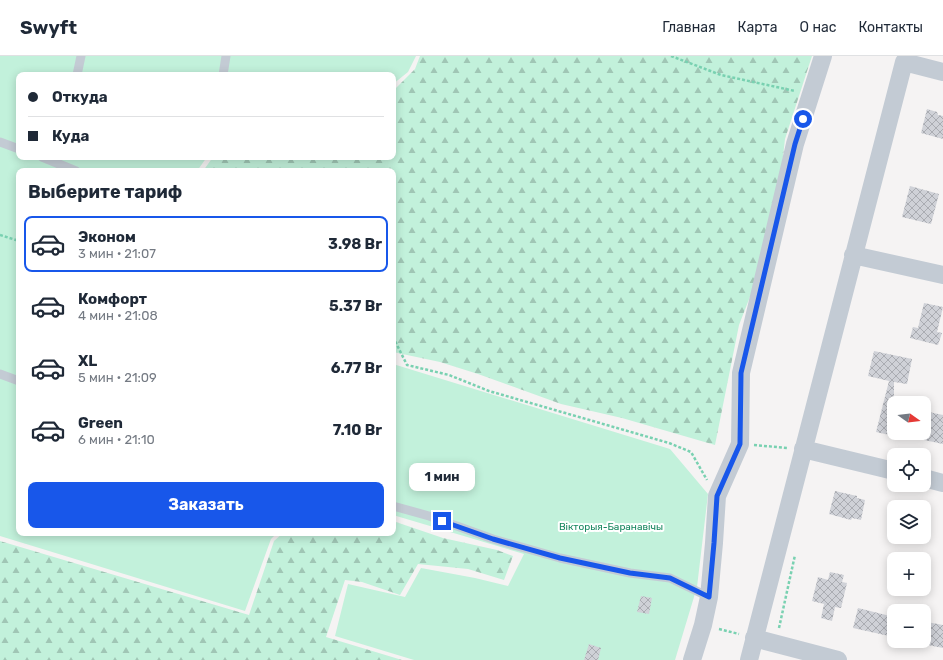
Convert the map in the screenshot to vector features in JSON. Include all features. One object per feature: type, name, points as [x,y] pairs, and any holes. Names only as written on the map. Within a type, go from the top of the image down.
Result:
[{"type":"street","points":[[692,660],[709,597],[717,496],[740,444],[741,373],[795,144],[823,56]]},
{"type":"street","points":[[749,660],[904,62],[943,72]]},
{"type":"street","points":[[853,255],[943,275]]},
{"type":"street","points":[[803,449],[887,469]]},
{"type":"street","points":[[931,480],[943,483]]},
{"type":"street","points":[[754,638],[838,660]]},
{"type":"lane","points":[[78,72],[81,56]]},
{"type":"lane","points":[[223,72],[226,56]]},
{"type":"lane","points":[[0,142],[16,148]]},
{"type":"lane","points":[[60,160],[72,168]]},
{"type":"lane","points":[[0,374],[16,380]]},
{"type":"lane","points":[[396,507],[429,516],[493,539],[560,558],[630,573],[670,578],[709,597]]},
{"type":"path","points":[[670,56],[722,75],[811,95]]},
{"type":"path","points":[[0,235],[16,240]]},
{"type":"path","points":[[396,343],[407,365],[449,375],[490,391],[662,440],[691,452],[717,496]]},
{"type":"path","points":[[740,444],[803,449]]},
{"type":"path","points":[[702,625],[754,638]]},
{"type":"green space","points":[[0,56],[416,56],[408,72],[396,82],[396,72],[16,72],[16,160],[205,160],[199,168],[16,168],[16,536],[274,536],[271,539],[245,611],[0,536]]},
{"type":"green space","points":[[420,56],[812,56],[785,139],[774,235],[739,325],[715,445],[622,418],[561,404],[440,362],[396,353],[396,168],[205,168],[211,160],[396,160],[396,88],[415,69]]},
{"type":"green space","name":"Вікторыя-Баранавічы","points":[[396,365],[670,449],[708,494],[697,587],[675,660],[414,660],[335,636],[348,584],[405,597],[421,568],[508,586],[524,554],[396,516]]},
{"type":"green space","points":[[396,522],[443,538],[497,550],[513,556],[504,580],[468,569],[418,564],[400,595],[362,582],[345,580],[326,637],[402,660],[0,660],[0,541],[249,615],[274,541],[280,536],[396,536]]},
{"type":"building","points":[[927,109],[937,112],[938,115],[943,116],[943,139],[921,133]]},
{"type":"building","points":[[910,186],[939,194],[931,224],[902,217]]},
{"type":"building","points":[[924,303],[943,307],[937,332],[942,333],[938,345],[910,338],[913,327],[918,328]]},
{"type":"building","points":[[874,351],[912,359],[907,384],[894,382],[894,396],[887,396],[887,434],[876,432],[889,381],[868,376]]},
{"type":"building","points":[[931,412],[943,415],[943,444],[924,440],[931,440]]},
{"type":"building","points":[[835,491],[857,496],[857,498],[865,500],[861,520],[852,518],[851,520],[829,514]]},
{"type":"building","points":[[830,572],[844,575],[842,582],[847,583],[841,608],[835,607],[832,621],[821,618],[824,604],[812,601],[818,577],[828,580]]},
{"type":"building","points":[[641,596],[652,598],[649,614],[637,612]]},
{"type":"building","points":[[858,608],[887,615],[887,636],[853,628]]},
{"type":"building","points":[[931,623],[943,625],[943,648],[931,646]]},
{"type":"building","points":[[589,644],[601,648],[598,660],[584,660]]},
{"type":"route","points":[[442,521],[493,539],[560,558],[630,573],[670,578],[709,597],[717,496],[740,444],[741,373],[795,144],[803,119]]}]
